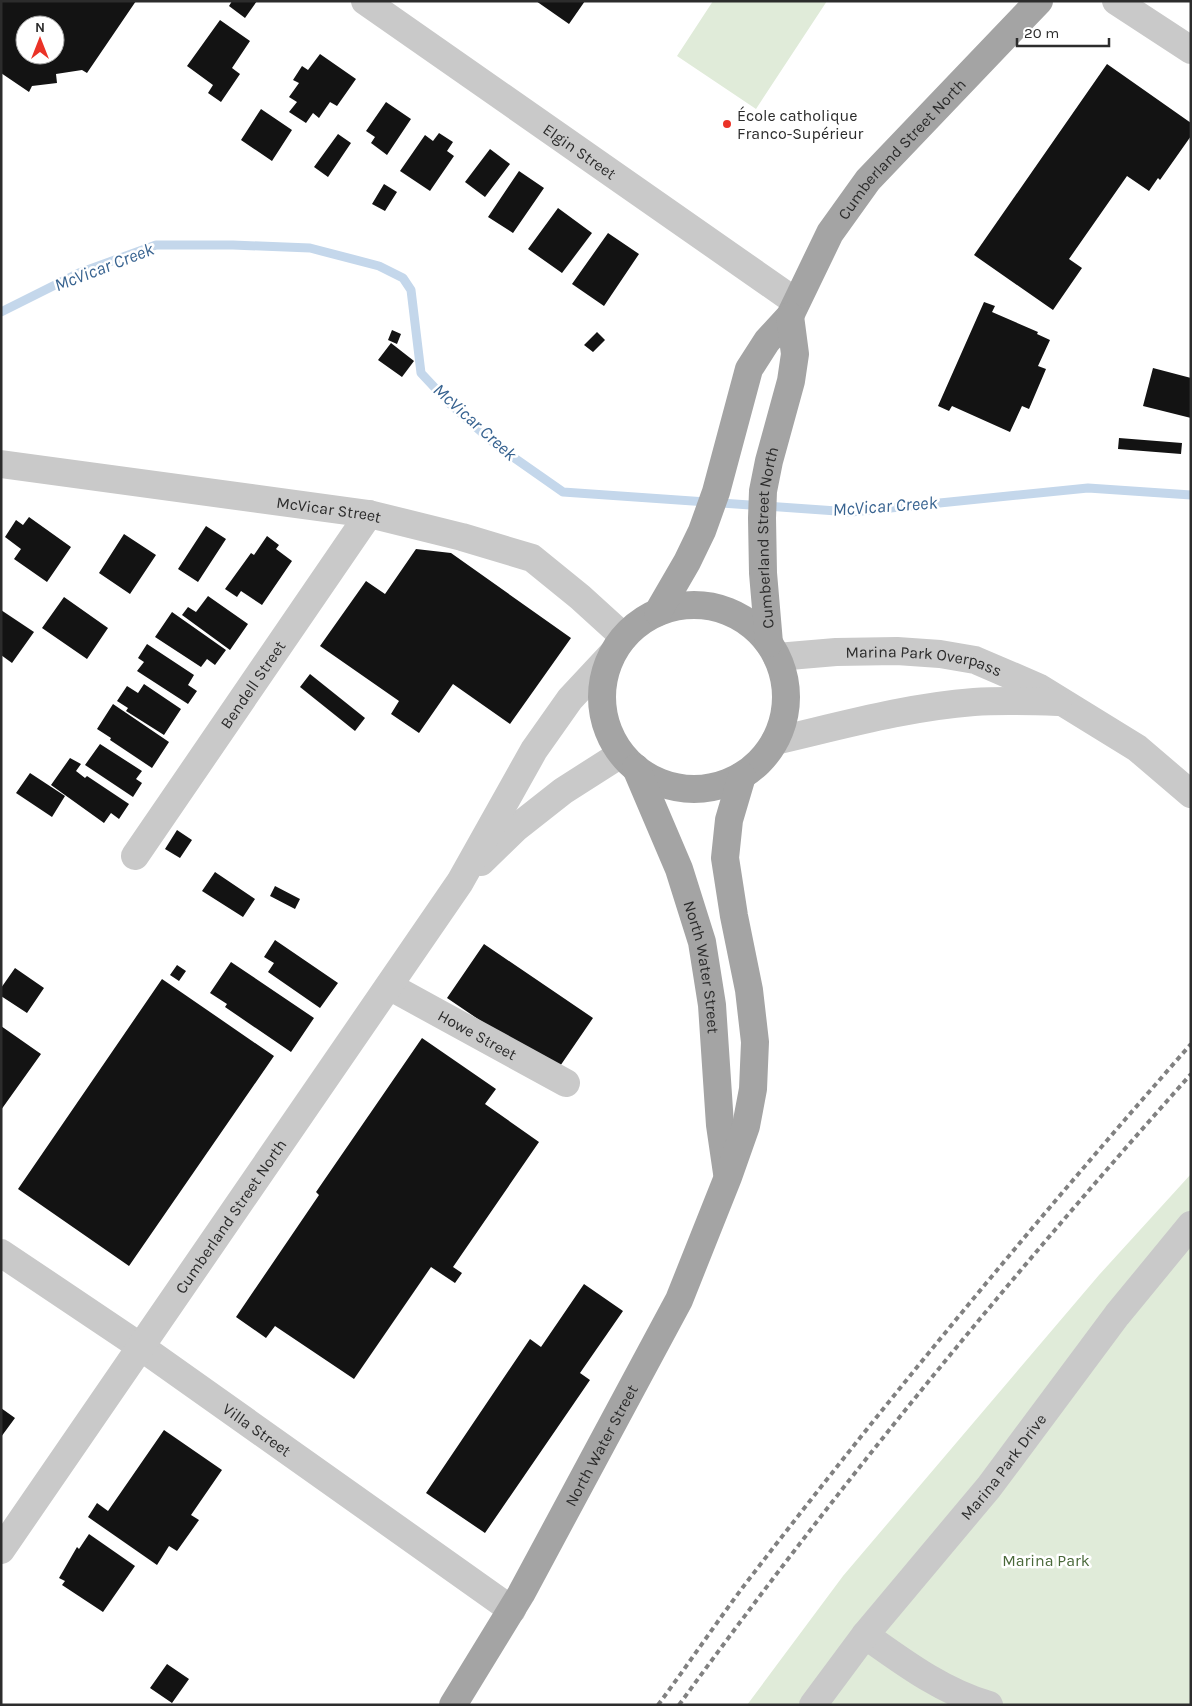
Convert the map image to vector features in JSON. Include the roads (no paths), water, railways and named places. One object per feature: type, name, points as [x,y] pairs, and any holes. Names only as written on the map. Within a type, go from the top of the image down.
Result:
[{"type":"main road","name":"Cumberland Street North","points":[[658,612],[687,562],[702,531],[716,492],[750,370],[767,341],[793,309],[830,233],[868,180],[1039,1]]},
{"type":"main road","name":"Cumberland Street North","points":[[742,776],[755,766],[775,741],[783,721],[786,699],[784,678],[773,650],[762,544],[762,518],[763,492],[769,462],[791,381],[794,354],[793,309]]},
{"type":"main road","points":[[618,646],[639,623],[658,612],[678,606],[698,605],[718,608],[738,616],[755,628],[773,650]]},
{"type":"main road","name":"North Water Street","points":[[618,646],[605,674],[602,695],[604,716],[608,729],[629,761],[679,869],[702,942],[712,1005],[720,1124],[728,1177]]},
{"type":"main road","points":[[629,761],[655,780],[676,788],[699,789],[721,785],[742,776]]},
{"type":"main road","name":"North Water Street","points":[[453,1705],[512,1610],[679,1300],[728,1177],[746,1126],[753,1089],[755,1042],[749,990],[734,916],[725,858],[729,820],[742,776]]},
{"type":"street","name":"Elgin Street","points":[[365,1],[793,309]]},
{"type":"street","points":[[1116,1],[1191,50]]},
{"type":"street","name":"McVicar Street","points":[[1,464],[369,514],[462,537],[532,558],[580,597],[618,646]]},
{"type":"street","name":"Bendell Street","points":[[135,856],[369,514]]},
{"type":"street","name":"Cumberland Street North","points":[[1,1550],[460,882],[534,750],[570,699],[618,646]]},
{"type":"street","name":"Marina Park Overpass","points":[[773,650],[897,651],[940,654],[975,660],[1038,687],[1137,748],[1191,794]]},
{"type":"street","name":"Marina Park Overpass","points":[[775,741],[893,715],[973,702],[1014,700],[1062,702]]},
{"type":"street","name":"Cumberland Street North","points":[[460,882],[516,828],[563,791],[629,761]]},
{"type":"street","name":"Howe Street","points":[[389,986],[566,1083]]},
{"type":"street","name":"Marina Park Drive","points":[[813,1705],[865,1635],[989,1487],[1117,1315],[1191,1226]]},
{"type":"street","name":"Villa Street","points":[[1,1253],[141,1347],[512,1610]]},
{"type":"street","points":[[865,1635],[914,1670],[973,1700],[989,1705]]},
{"type":"waterway","name":"McVicar Creek","points":[[1,312],[79,273],[156,245],[310,248],[379,266],[403,278],[411,290],[421,373],[450,404],[496,445],[563,492],[851,512],[1088,488],[1191,495]]},
{"type":"railway","points":[[658,1705],[743,1587],[852,1448],[1019,1244],[1191,1044]]},
{"type":"railway","points":[[679,1705],[801,1542],[927,1383],[1057,1227],[1191,1074]]},
{"type":"place","name":"École catholique Franco-Supérieur","points":[[727,124]]},
{"type":"park label","name":"Marina Park","points":[[1046,1560]]}]
